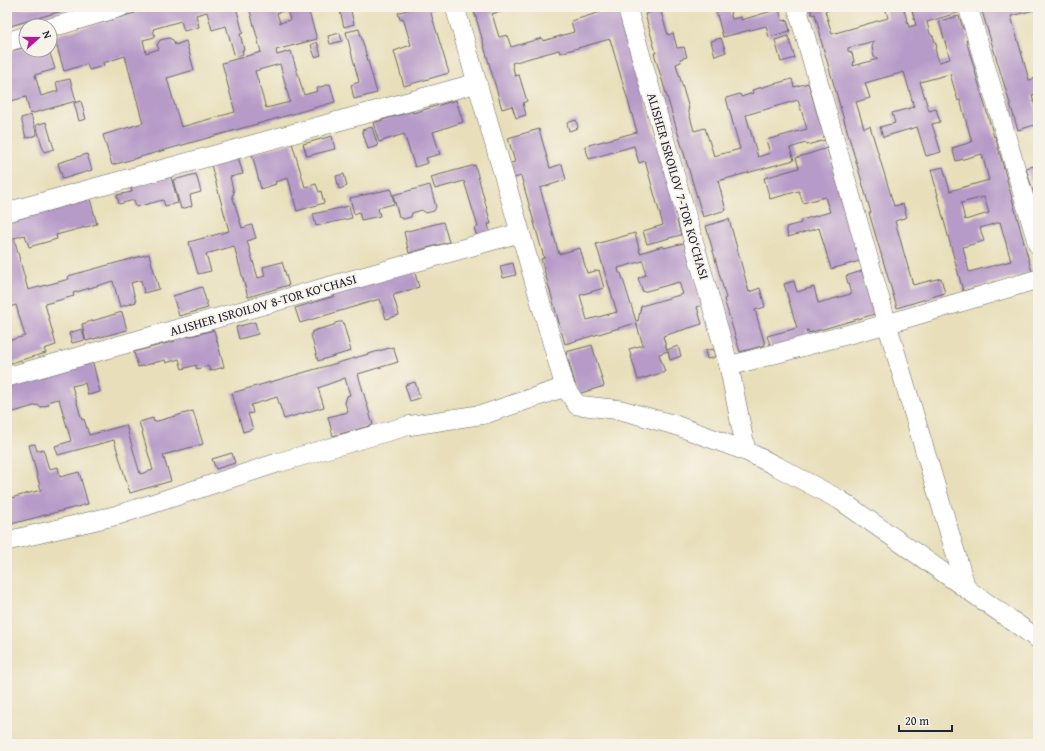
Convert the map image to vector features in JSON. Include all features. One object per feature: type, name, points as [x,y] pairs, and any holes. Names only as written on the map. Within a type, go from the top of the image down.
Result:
[{"type":"street","points":[[58,26],[121,7]]},
{"type":"street","points":[[454,7],[565,387],[577,405],[621,410],[675,424],[746,451],[840,500],[1038,639]]},
{"type":"street","name":"ALISHER ISROILOV 7-TOR KO‘CHASI","points":[[627,7],[729,366],[746,451]]},
{"type":"street","points":[[797,7],[886,324],[966,588]]},
{"type":"street","points":[[968,7],[1038,245]]},
{"type":"street","points":[[7,42],[18,39]]},
{"type":"street","points":[[7,212],[477,83]]},
{"type":"street","name":"ALISHER ISROILOV 8-TOR KO‘CHASI","points":[[7,377],[519,233]]},
{"type":"street","points":[[729,366],[886,324],[1038,279]]},
{"type":"street","points":[[7,541],[118,515],[277,463],[407,426],[485,414],[565,387]]},
{"type":"building","points":[[7,7],[75,7],[38,18],[18,18],[18,24],[7,27]]},
{"type":"building","points":[[152,7],[236,7],[243,33],[240,34],[244,50],[242,50],[243,54],[235,57],[226,26],[212,30],[207,12],[196,15],[199,27],[184,31],[181,21],[153,29],[155,37],[143,40],[146,53],[159,49],[157,45],[160,40],[169,38],[173,40],[175,45],[186,41],[194,70],[167,78],[181,127],[235,112],[222,63],[261,52],[249,7],[313,7],[308,9],[317,39],[276,50],[277,55],[291,51],[304,95],[318,91],[317,88],[330,84],[335,102],[112,165],[103,135],[143,123],[125,56],[103,63],[104,66],[89,70],[87,64],[64,71],[58,50],[58,35]],"holes":[[[287,10],[290,20],[280,23],[277,13]],[[280,64],[290,102],[266,108],[255,71]]]},
{"type":"building","points":[[339,7],[350,7],[354,24],[344,27]]},
{"type":"building","points":[[409,7],[439,7],[430,10],[449,73],[404,86],[394,51],[411,45],[403,18],[400,19],[398,13],[409,9]]},
{"type":"building","points":[[473,7],[516,7],[492,14],[499,37],[507,35],[511,47],[542,38],[543,41],[574,32],[571,21],[601,12],[600,7],[618,7],[679,220],[677,221],[681,235],[647,244],[643,231],[663,225],[645,161],[639,163],[634,146],[589,159],[585,146],[637,132],[610,39],[560,53],[559,50],[512,63],[515,76],[519,75],[527,101],[523,103],[526,115],[516,118],[512,106],[502,109]]},
{"type":"building","points":[[715,7],[729,7],[732,19],[741,17],[741,20],[779,9],[782,21],[787,20],[790,31],[769,37],[766,26],[723,37]]},
{"type":"building","points":[[810,7],[838,7],[825,11],[832,34],[888,18],[885,7],[903,7],[909,27],[916,25],[911,7],[958,7],[960,12],[927,22],[930,34],[933,36],[937,47],[935,49],[939,62],[950,59],[939,21],[959,16],[963,29],[965,29],[969,40],[966,40],[994,137],[995,136],[1032,272],[963,291],[931,170],[943,167],[950,191],[989,180],[982,154],[956,161],[952,148],[972,142],[960,100],[958,101],[950,74],[920,82],[929,111],[936,109],[940,122],[932,124],[941,152],[926,156],[917,127],[883,137],[880,127],[895,123],[892,113],[914,107],[904,72],[865,83],[870,98],[856,102],[864,128],[870,126],[894,206],[903,204],[907,217],[895,221],[913,285],[941,278],[945,293],[897,308],[869,213],[871,213],[820,37],[815,14],[812,15]],"holes":[[[874,41],[872,47],[874,57],[878,59],[853,66],[854,61],[852,53],[848,51],[848,48]],[[984,197],[989,213],[965,220],[961,203]],[[1000,222],[1011,261],[969,272],[963,247],[984,241],[980,228]]]},
{"type":"building","points":[[1038,7],[1038,9],[1011,16],[1029,80],[1036,78],[1038,86],[1038,94],[1032,95],[1038,118],[1038,124],[1018,130],[981,8]]},
{"type":"building","points":[[660,9],[668,35],[673,33],[677,48],[684,47],[687,57],[680,59],[681,62],[676,64],[694,131],[705,128],[714,156],[740,149],[726,98],[740,94],[741,97],[753,93],[752,90],[792,79],[794,87],[808,83],[825,140],[807,145],[806,143],[790,148],[794,160],[718,181],[726,210],[703,217],[654,53],[656,53],[645,14]],"holes":[[[798,100],[807,129],[766,140],[770,153],[758,157],[746,115]]]},
{"type":"building","points":[[359,29],[377,93],[354,99],[351,85],[359,82],[346,32]]},
{"type":"building","points":[[340,33],[342,41],[330,44],[328,36]]},
{"type":"building","points":[[788,36],[795,58],[781,62],[775,40]]},
{"type":"building","points":[[721,38],[726,52],[715,56],[711,41]]},
{"type":"building","points":[[317,42],[321,55],[315,57],[311,45]]},
{"type":"building","points":[[18,49],[18,58],[52,58],[55,69],[35,75],[41,96],[58,91],[56,82],[70,79],[76,101],[30,114],[26,97],[11,101],[7,88],[7,52]]},
{"type":"building","points":[[456,100],[463,122],[433,132],[440,154],[426,158],[428,163],[415,167],[404,134],[379,142],[373,123]]},
{"type":"building","points":[[81,101],[86,119],[79,121],[74,103]]},
{"type":"building","points":[[31,115],[37,135],[26,138],[21,118]]},
{"type":"building","points":[[576,120],[578,128],[569,131],[567,123]]},
{"type":"building","points":[[46,122],[54,149],[44,152],[36,125]]},
{"type":"building","points":[[372,127],[378,146],[368,149],[362,130]]},
{"type":"building","points":[[539,129],[550,168],[562,164],[566,180],[540,188],[559,254],[580,248],[587,273],[599,270],[604,288],[580,295],[587,320],[617,312],[596,244],[635,233],[640,253],[663,246],[664,248],[684,243],[703,305],[697,307],[702,324],[663,336],[667,350],[678,346],[681,356],[670,360],[668,351],[659,354],[665,372],[638,380],[629,349],[643,345],[636,323],[565,344],[541,259],[544,258],[521,176],[511,179],[507,164],[515,162],[508,138]],"holes":[[[643,261],[646,275],[638,278],[643,292],[679,282],[683,294],[641,306],[638,321],[636,321],[621,273],[619,273],[618,268]]]},
{"type":"building","points":[[332,136],[335,149],[307,156],[303,144]]},
{"type":"building","points":[[292,143],[305,187],[316,184],[319,192],[321,191],[324,203],[297,211],[288,178],[275,182],[276,184],[261,189],[252,154]]},
{"type":"building","points":[[827,148],[860,261],[831,269],[819,228],[788,237],[786,227],[801,223],[801,220],[830,212],[825,197],[803,203],[799,191],[770,199],[764,178],[799,168],[796,158]]},
{"type":"building","points":[[87,154],[92,170],[63,179],[58,163]]},
{"type":"building","points":[[238,157],[243,174],[230,177],[234,194],[232,195],[242,228],[252,225],[256,238],[247,241],[258,278],[265,276],[263,267],[282,262],[289,285],[248,297],[234,246],[206,254],[211,271],[198,274],[189,242],[229,231],[211,165]]},
{"type":"building","points":[[475,165],[491,224],[488,224],[490,232],[477,236],[474,228],[478,227],[464,181],[435,189],[431,177]]},
{"type":"building","points":[[1038,165],[1038,209],[1026,168]]},
{"type":"building","points":[[196,174],[201,192],[190,195],[192,206],[181,209],[173,180]]},
{"type":"building","points":[[344,174],[347,186],[339,189],[336,176]]},
{"type":"building","points":[[171,177],[178,203],[165,206],[163,200],[136,207],[134,200],[119,204],[117,195],[132,192],[131,187]]},
{"type":"building","points":[[430,185],[436,207],[434,211],[426,213],[422,210],[412,213],[411,217],[403,219],[399,217],[393,195]]},
{"type":"building","points":[[391,189],[394,204],[378,208],[380,216],[361,220],[359,212],[354,214],[350,198]]},
{"type":"building","points":[[90,199],[97,224],[56,235],[57,239],[29,247],[25,235],[14,238],[28,290],[69,279],[68,276],[149,254],[159,289],[144,293],[141,280],[131,283],[136,302],[120,307],[113,281],[73,293],[74,296],[45,304],[56,345],[44,349],[46,353],[7,364],[7,341],[25,336],[16,305],[7,308],[7,222]]},
{"type":"building","points":[[349,206],[352,218],[316,226],[313,214]]},
{"type":"building","points":[[729,219],[749,292],[760,288],[765,307],[755,310],[765,345],[740,352],[724,299],[726,298],[706,226]]},
{"type":"building","points":[[443,222],[449,242],[409,253],[404,232]]},
{"type":"building","points":[[513,263],[516,275],[503,278],[500,266]]},
{"type":"building","points":[[414,270],[419,287],[393,295],[399,315],[386,319],[380,299],[300,323],[295,308],[335,296],[334,293]]},
{"type":"building","points":[[862,271],[875,314],[809,333],[808,330],[806,330],[809,340],[772,350],[767,336],[797,328],[784,284],[794,281],[797,292],[814,287],[818,303],[851,294],[846,276]]},
{"type":"building","points":[[202,287],[208,308],[179,316],[173,296]]},
{"type":"building","points":[[122,312],[127,330],[86,341],[82,324]]},
{"type":"building","points":[[255,322],[258,334],[239,339],[236,327]]},
{"type":"building","points":[[343,322],[351,351],[318,361],[311,335],[313,331]]},
{"type":"building","points":[[82,329],[85,340],[72,343],[69,333]]},
{"type":"building","points":[[214,330],[224,367],[210,371],[208,366],[197,369],[196,365],[182,369],[179,359],[166,363],[165,360],[138,367],[134,352],[175,341],[174,339],[186,335],[187,337]]},
{"type":"building","points":[[592,345],[604,386],[578,394],[566,352]]},
{"type":"building","points":[[393,347],[398,362],[358,374],[373,425],[333,436],[328,417],[348,412],[345,403],[347,396],[350,395],[345,378],[318,388],[324,407],[284,419],[277,397],[251,405],[253,413],[248,414],[253,429],[243,432],[232,393]]},
{"type":"building","points":[[713,349],[715,357],[707,359],[705,351]]},
{"type":"building","points":[[93,363],[100,392],[88,395],[85,383],[72,386],[82,420],[84,419],[89,435],[126,425],[140,474],[153,470],[139,422],[153,418],[154,422],[193,411],[203,444],[163,455],[171,481],[130,493],[114,440],[58,455],[55,446],[71,441],[59,399],[50,401],[48,405],[41,407],[37,405],[7,414],[7,389],[12,387],[11,385]]},
{"type":"building","points":[[415,382],[420,398],[410,401],[405,385]]},
{"type":"building","points":[[35,444],[37,451],[43,449],[49,469],[58,467],[60,477],[79,472],[88,504],[7,525],[7,499],[41,490],[29,445]]},
{"type":"building","points":[[232,453],[235,463],[216,469],[212,459]]}]
